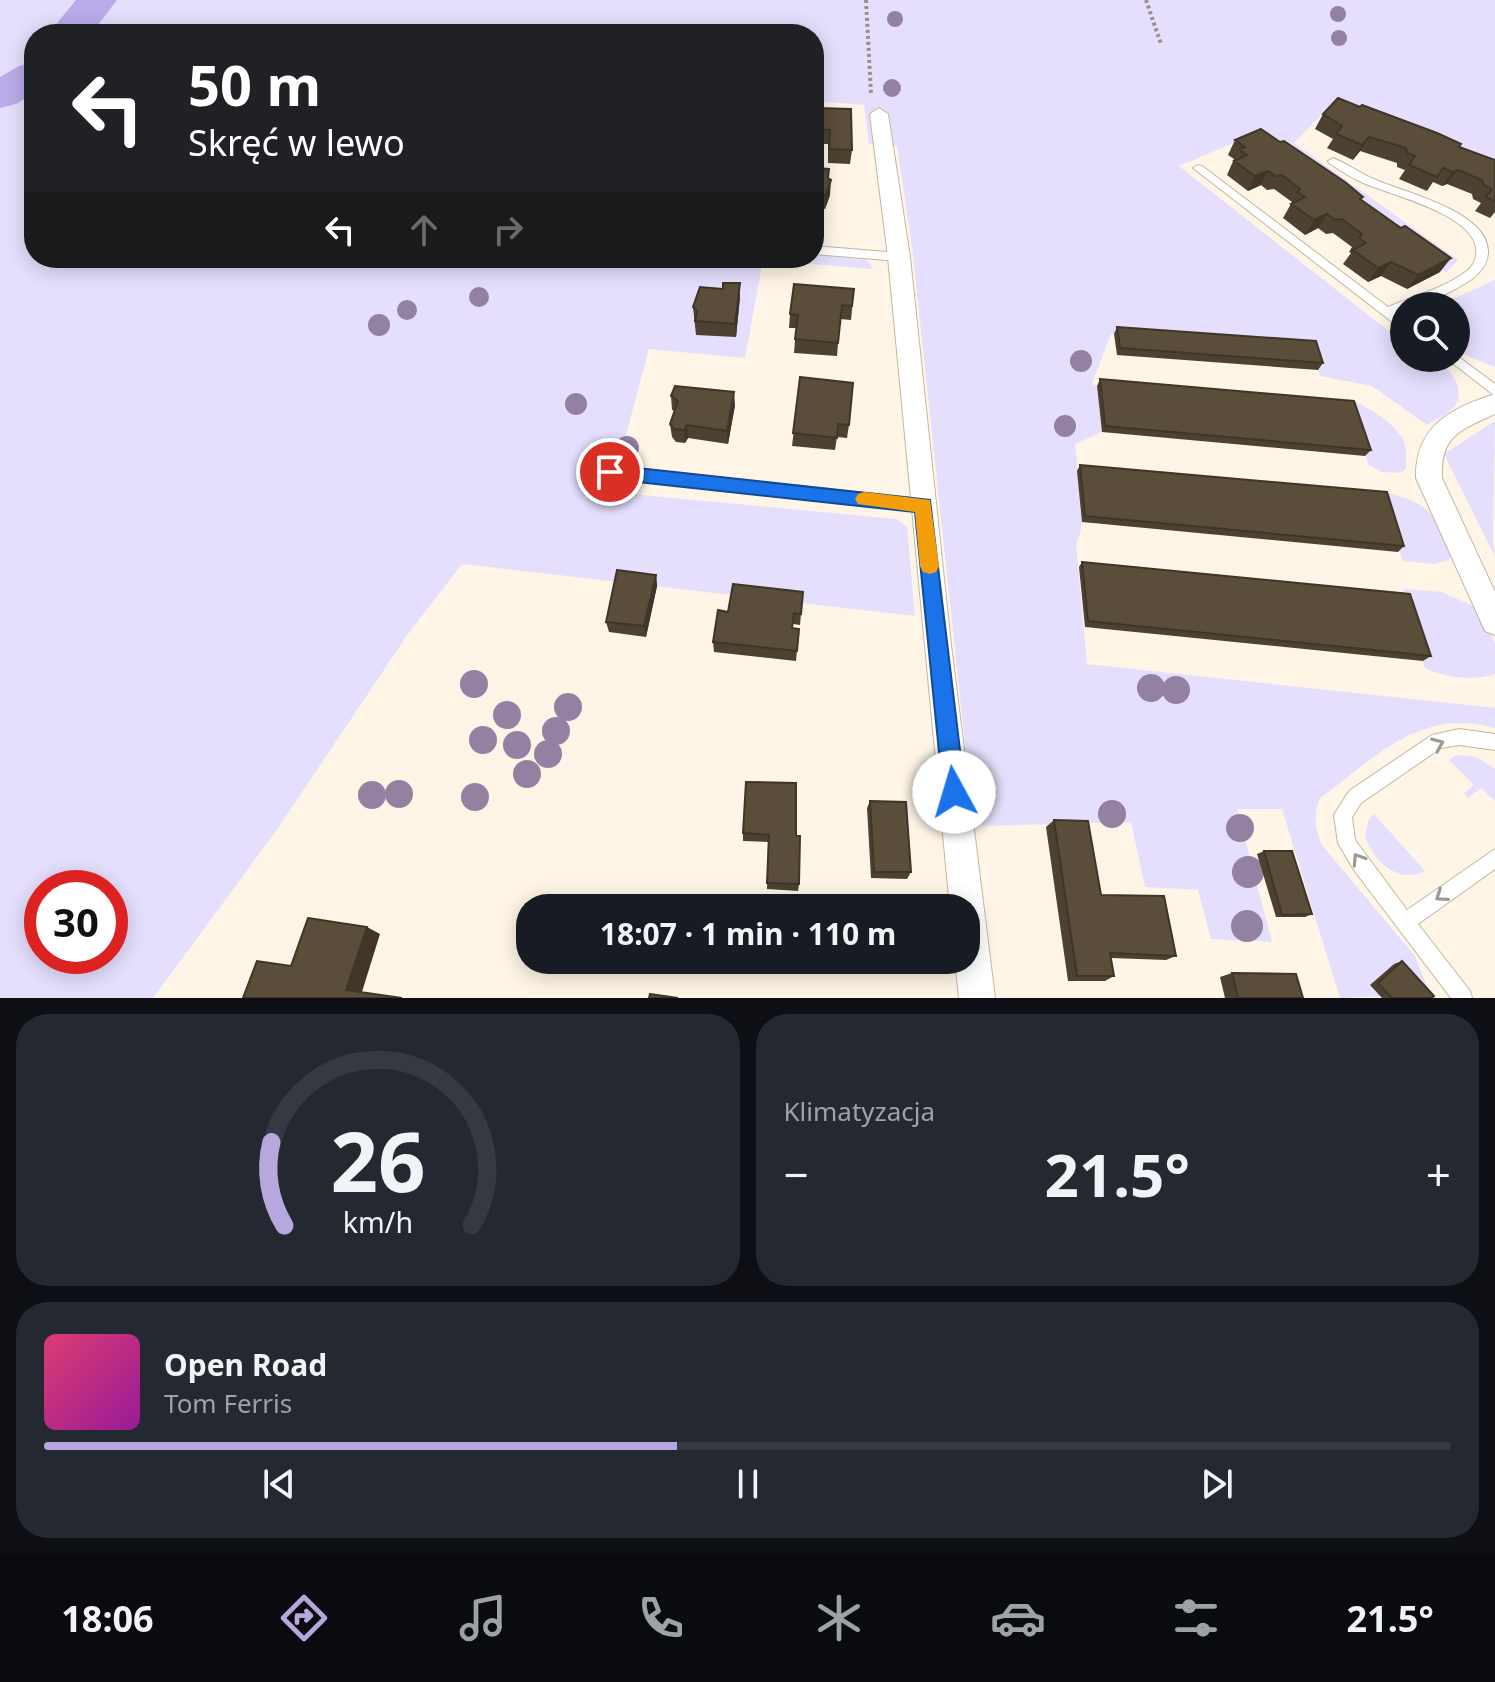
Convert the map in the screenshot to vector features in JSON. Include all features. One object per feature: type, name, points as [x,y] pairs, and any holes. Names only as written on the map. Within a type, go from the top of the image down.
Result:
[{"type":"street","points":[[879,114],[899,257],[977,998]]},
{"type":"street","points":[[1495,403],[1441,432],[1431,441],[1427,461],[1429,478],[1495,622]]},
{"type":"lane","points":[[1198,168],[1388,312],[1472,273],[1483,259],[1483,249],[1468,224],[1353,175],[1333,161]]},
{"type":"lane","points":[[824,251],[899,257]]},
{"type":"lane","points":[[1470,372],[1495,391]]},
{"type":"lane","points":[[610,472],[924,505]]},
{"type":"lane","points":[[1463,998],[1347,843],[1343,815],[1355,797],[1438,741],[1459,737],[1495,742]]},
{"type":"lane","points":[[1405,922],[1495,858]]},
{"type":"path","points":[[866,0],[869,90],[879,114]]},
{"type":"path","points":[[1146,0],[1161,44]]},
{"type":"shaded area","points":[[0,0],[1495,0],[1495,172],[1334,107],[1328,108],[1294,143],[1458,260],[1446,273],[1257,133],[1179,166],[1390,331],[1390,372],[1450,372],[1457,384],[1459,396],[1451,409],[1427,425],[1372,386],[1320,376],[1311,348],[1111,334],[1092,384],[1097,386],[1102,432],[1075,444],[1082,510],[1076,544],[1087,664],[1495,708],[1495,728],[1468,723],[1444,724],[1422,730],[1381,752],[1320,798],[1316,827],[1322,845],[1415,956],[1430,994],[1340,998],[1282,809],[1237,809],[1272,942],[1211,939],[1198,890],[1145,887],[1131,822],[979,826],[976,800],[971,800],[912,247],[897,146],[869,144],[864,105],[824,102],[824,24],[24,24],[24,268],[762,268],[745,358],[649,349],[620,457],[607,456],[599,491],[897,519],[907,527],[915,616],[462,564],[408,634],[276,831],[153,998],[0,998]]},
{"type":"shaded area","points":[[824,255],[867,260],[873,269],[824,265]]},
{"type":"shaded area","points":[[1495,280],[1495,367],[1470,357],[1468,292]]},
{"type":"shaded area","points":[[1346,398],[1379,415],[1399,434],[1404,441],[1406,454],[1406,468],[1401,473],[1382,472],[1369,465]]},
{"type":"shaded area","points":[[1495,421],[1493,539],[1495,557],[1444,454]]},
{"type":"shaded area","points":[[1378,490],[1409,499],[1427,510],[1445,539],[1452,555],[1449,560],[1433,564],[1403,561]]},
{"type":"shaded area","points":[[1405,589],[1441,592],[1479,608],[1495,644],[1495,674],[1460,677],[1425,668],[1403,600],[1402,592]]},
{"type":"shaded area","points":[[1456,755],[1477,757],[1495,769],[1495,801],[1481,788],[1468,798],[1464,793],[1474,785],[1449,760]]},
{"type":"shaded area","points":[[1374,814],[1425,871],[1405,875],[1380,861],[1365,835],[1369,819]]},
{"type":"building","points":[[1338,98],[1437,133],[1461,144],[1459,147],[1495,160],[1495,201],[1486,197],[1492,189],[1482,180],[1458,170],[1452,172],[1443,168],[1437,177],[1409,165],[1415,156],[1407,153],[1406,148],[1369,137],[1362,145],[1336,134],[1342,126],[1323,114]]},
{"type":"building","points":[[824,108],[851,109],[852,150],[829,149],[830,130],[824,130]]},
{"type":"building","points":[[1261,129],[1345,182],[1363,197],[1360,199],[1451,258],[1418,275],[1391,262],[1378,268],[1353,250],[1366,243],[1359,238],[1362,234],[1342,219],[1335,220],[1327,214],[1314,220],[1291,204],[1305,197],[1282,175],[1275,176],[1268,171],[1255,176],[1234,161],[1247,155],[1239,149],[1245,147],[1235,140]]},
{"type":"building","points":[[824,169],[829,169],[828,178],[831,180],[826,195]]},
{"type":"building","points":[[723,283],[740,283],[735,324],[695,321],[697,311],[693,307],[700,287],[723,289]]},
{"type":"building","points":[[794,284],[854,289],[852,306],[842,305],[838,343],[795,339],[798,315],[790,314]]},
{"type":"building","points":[[1117,327],[1316,341],[1323,363],[1120,348]]},
{"type":"building","points":[[800,377],[853,383],[849,425],[838,424],[837,438],[793,433]]},
{"type":"building","points":[[1100,379],[1354,401],[1371,450],[1105,426]]},
{"type":"building","points":[[675,386],[734,392],[727,431],[687,425],[684,430],[674,429],[670,424],[678,401],[671,396]]},
{"type":"building","points":[[1080,465],[1387,492],[1404,546],[1085,516]]},
{"type":"building","points":[[1082,562],[1410,594],[1431,656],[1088,621]]},
{"type":"building","points":[[617,570],[656,575],[644,626],[606,622]]},
{"type":"building","points":[[733,584],[803,592],[801,614],[794,613],[792,628],[799,629],[797,651],[713,642],[718,610],[728,612]]},
{"type":"building","points":[[746,782],[796,783],[796,836],[800,836],[799,884],[767,883],[769,835],[743,833]]},
{"type":"building","points":[[870,801],[906,802],[911,872],[874,872]]},
{"type":"building","points":[[1054,820],[1088,821],[1101,895],[1164,896],[1176,956],[1110,953],[1114,976],[1077,976]]},
{"type":"building","points":[[1264,851],[1292,851],[1312,914],[1282,915]]},
{"type":"building","points":[[308,918],[367,927],[346,990],[402,998],[243,998],[257,961],[291,966]]},
{"type":"building","points":[[1402,961],[1434,996],[1432,998],[1392,998],[1378,983]]},
{"type":"building","points":[[1232,973],[1296,974],[1303,998],[1238,998]]},
{"type":"building","points":[[650,994],[678,998],[649,998]]},
{"type":"waterway","points":[[77,24],[97,0]]},
{"type":"waterway","points":[[0,95],[24,81]]},
{"type":"slow traffic","points":[[864,499],[924,505],[930,566]]},
{"type":"route","points":[[610,472],[924,505],[954,792]]}]
